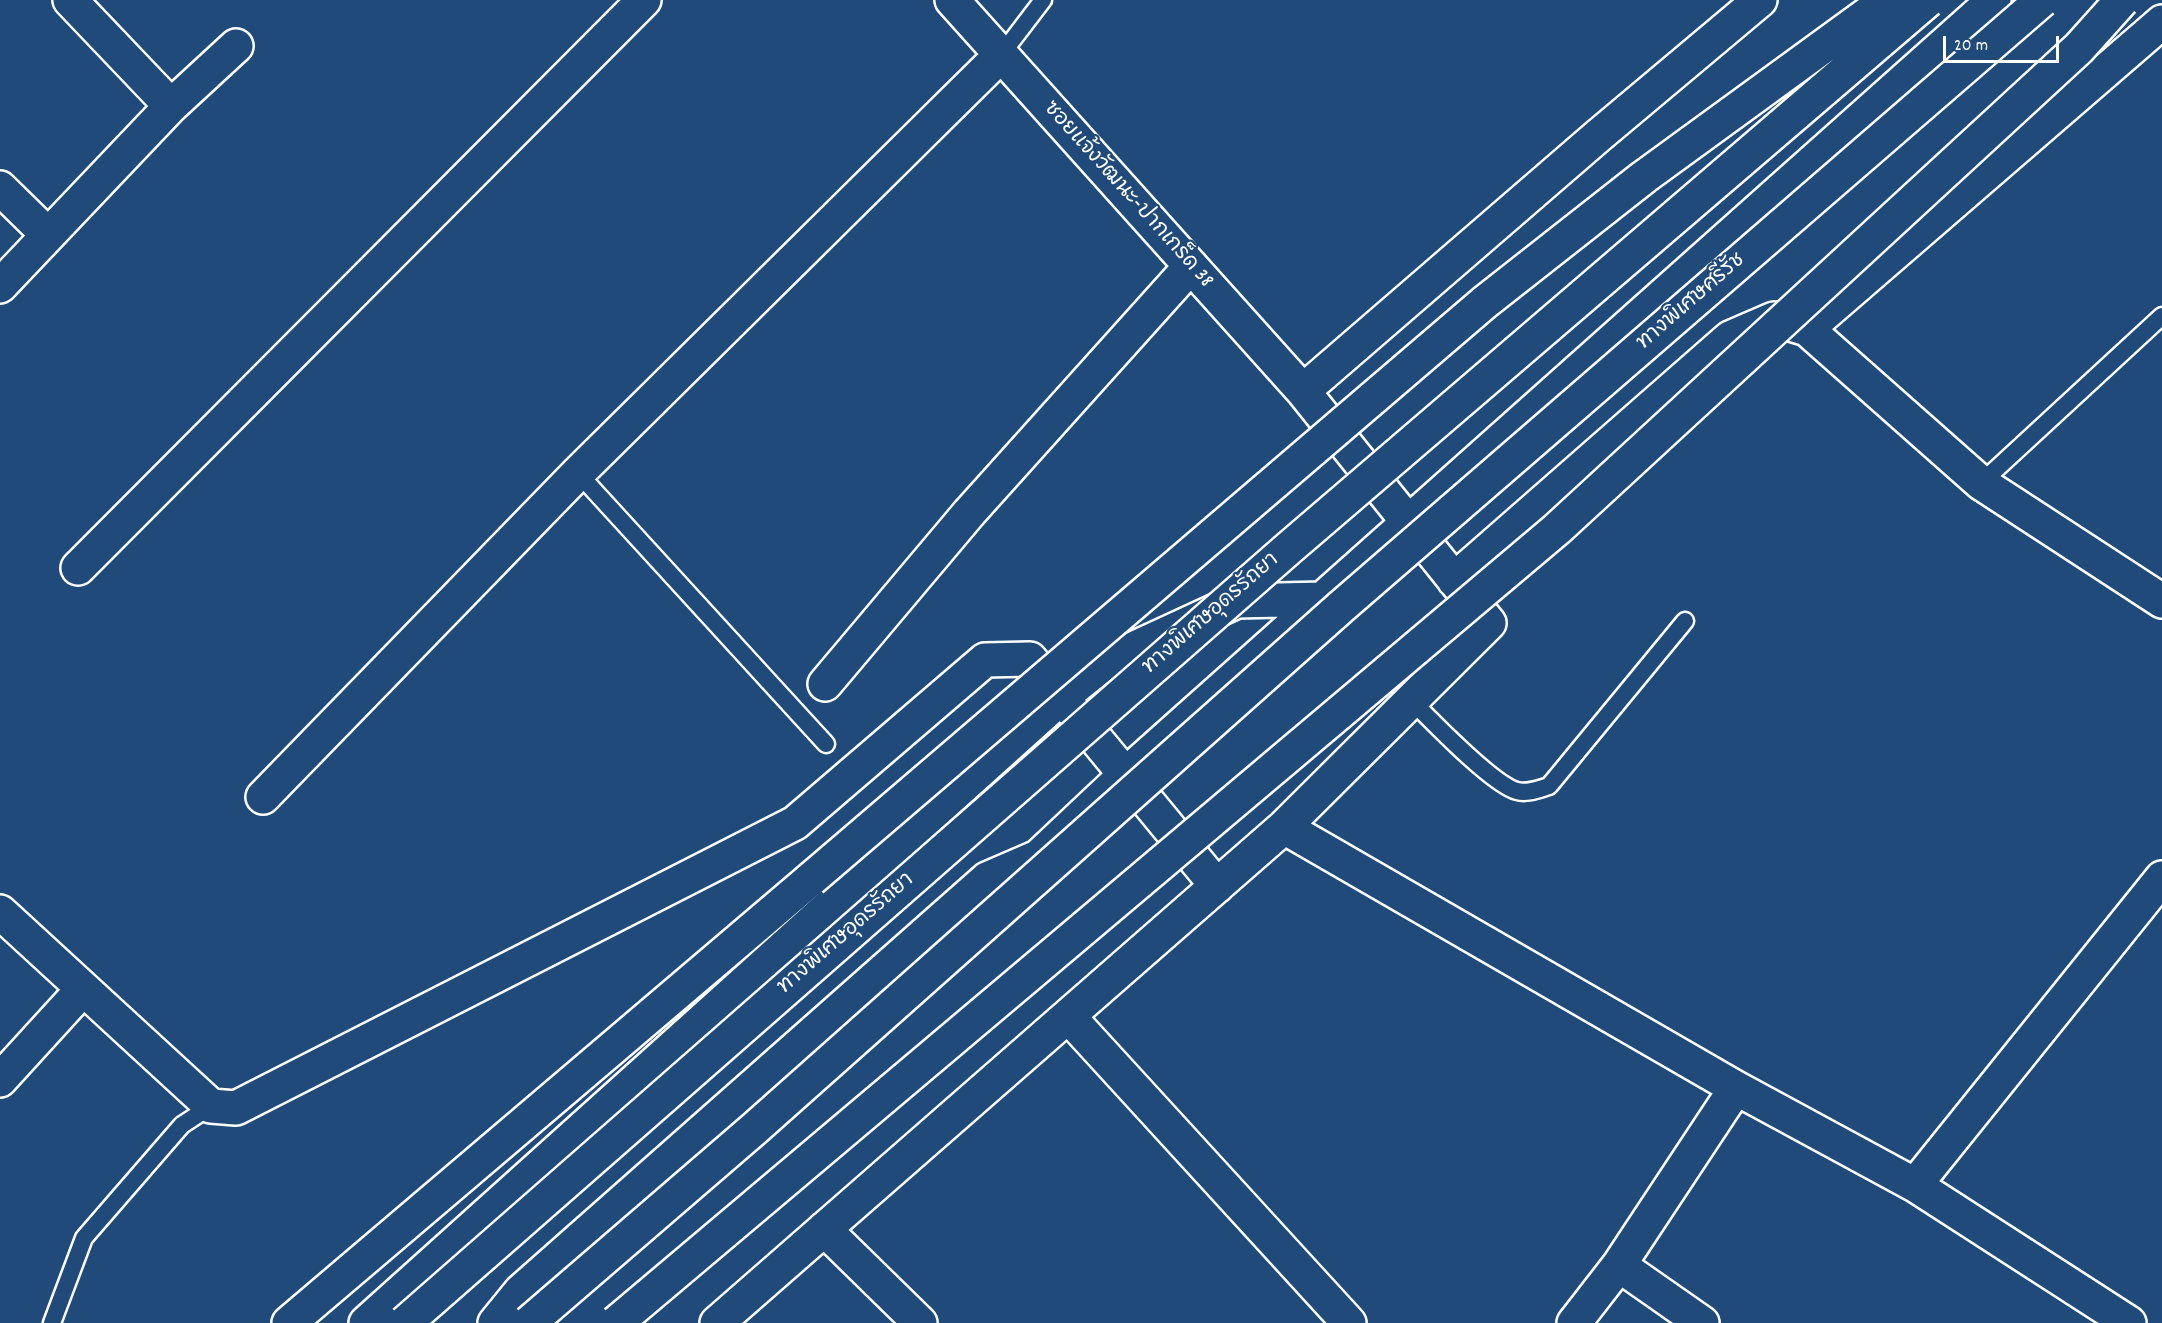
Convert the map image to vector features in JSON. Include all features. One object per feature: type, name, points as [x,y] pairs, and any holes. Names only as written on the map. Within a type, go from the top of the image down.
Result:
[{"type":"main road","points":[[70,0],[171,106]]},
{"type":"main road","points":[[78,568],[644,0]]},
{"type":"main road","name":"ซอยแจ้งวัฒนะ-ปากเกร็ด 38","points":[[952,0],[1303,391],[1489,623],[1412,700]]},
{"type":"main road","points":[[1303,391],[1760,0]]},
{"type":"main road","points":[[289,1323],[1485,302],[1644,177],[1887,0]]},
{"type":"main road","name":"ทางพิเศษอุดรรัถยา","points":[[405,1323],[1289,548],[1928,0]]},
{"type":"main road","points":[[529,1323],[754,1129],[1333,603],[1408,522],[1994,0]]},
{"type":"main road","name":"ทางพิเศษศรีรัช","points":[[1333,603],[2042,0]]},
{"type":"main road","points":[[616,1323],[1557,529],[2079,48],[2122,0]]},
{"type":"main road","points":[[1807,329],[2162,22]]},
{"type":"main road","points":[[0,286],[171,106],[236,46]]},
{"type":"main road","points":[[263,797],[578,473],[1001,55]]},
{"type":"main road","points":[[0,188],[48,235]]},
{"type":"main road","points":[[825,684],[969,513],[1191,267]]},
{"type":"main road","points":[[1454,580],[1730,338],[1774,319],[1807,329],[1981,483],[2162,601]]},
{"type":"main road","points":[[366,1323],[1062,697],[1107,661],[1237,602],[1333,603]]},
{"type":"main road","points":[[495,1323],[521,1291],[987,879],[1038,857],[1125,776],[1333,603]]},
{"type":"main road","points":[[0,912],[211,1106],[236,1108],[795,823],[985,660],[1030,659],[1217,886]]},
{"type":"main road","points":[[717,1323],[1284,827],[1412,700]]},
{"type":"main road","points":[[1284,827],[1736,1088],[1915,1185],[2129,1323]]},
{"type":"main road","points":[[1915,1185],[2162,878]]},
{"type":"main road","points":[[0,1080],[83,989]]},
{"type":"main road","points":[[1068,1016],[1349,1323]]},
{"type":"main road","points":[[1574,1323],[1619,1264],[1736,1088]]},
{"type":"main road","points":[[824,1229],[920,1323]]},
{"type":"main road","points":[[1619,1264],[1702,1323]]},
{"type":"lane","points":[[1001,55],[1043,0]]},
{"type":"lane","points":[[1981,483],[2162,316]]},
{"type":"lane","points":[[578,473],[826,744]]},
{"type":"lane","points":[[1412,700],[1490,773],[1516,791],[1531,791],[1549,786],[1685,621]]},
{"type":"lane","points":[[52,1323],[84,1238],[182,1125],[211,1106]]}]
